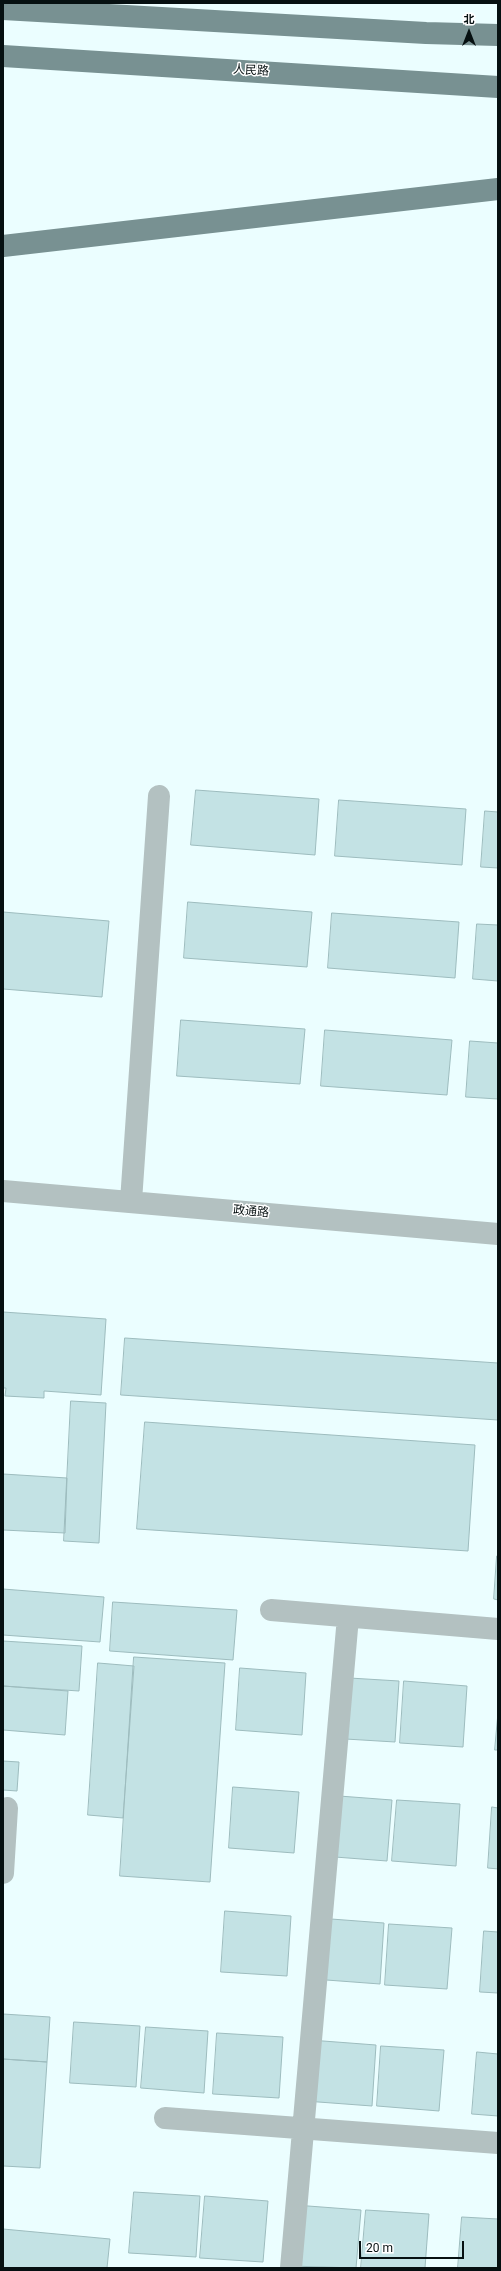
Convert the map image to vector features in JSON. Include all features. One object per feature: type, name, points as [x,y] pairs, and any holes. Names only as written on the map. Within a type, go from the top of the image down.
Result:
[{"type":"main road","points":[[3,9],[426,33],[498,35]]},
{"type":"main road","name":"人民路","points":[[3,56],[498,87]]},
{"type":"main road","points":[[3,246],[498,189]]},
{"type":"street","points":[[131,1201],[159,796]]},
{"type":"street","name":"政通路","points":[[3,1191],[498,1234]]},
{"type":"street","points":[[271,1610],[498,1629]]},
{"type":"street","points":[[291,2268],[348,1617]]},
{"type":"street","points":[[3,1873],[7,1808]]},
{"type":"street","points":[[165,2118],[498,2143]]},
{"type":"building","points":[[196,790],[319,799],[315,855],[191,845]]},
{"type":"building","points":[[339,800],[466,809],[462,865],[335,856]]},
{"type":"building","points":[[485,811],[498,812],[498,868],[481,867]]},
{"type":"building","points":[[188,902],[312,912],[307,967],[184,958]]},
{"type":"building","points":[[3,912],[109,921],[102,997],[3,989]]},
{"type":"building","points":[[332,913],[459,922],[455,978],[328,968]]},
{"type":"building","points":[[477,924],[498,925],[498,981],[473,979]]},
{"type":"building","points":[[181,1020],[305,1029],[300,1084],[177,1076]]},
{"type":"building","points":[[325,1030],[452,1040],[447,1095],[321,1086]]},
{"type":"building","points":[[470,1041],[498,1043],[498,1099],[466,1097]]},
{"type":"building","points":[[3,1312],[106,1319],[101,1395],[44,1391],[44,1398],[5,1396],[6,1388],[3,1388]]},
{"type":"building","points":[[125,1338],[498,1363],[498,1420],[121,1395]]},
{"type":"building","points":[[71,1401],[106,1403],[99,1543],[64,1541]]},
{"type":"building","points":[[145,1422],[475,1445],[468,1551],[137,1529]]},
{"type":"building","points":[[3,1474],[67,1478],[65,1533],[3,1530]]},
{"type":"building","points":[[498,1556],[498,1600],[494,1599]]},
{"type":"building","points":[[3,1589],[104,1597],[100,1642],[3,1635]]},
{"type":"building","points":[[113,1602],[237,1610],[233,1660],[110,1651]]},
{"type":"building","points":[[3,1641],[82,1646],[79,1691],[3,1686]]},
{"type":"building","points":[[134,1657],[225,1663],[210,1882],[120,1876]]},
{"type":"building","points":[[98,1663],[134,1666],[123,1818],[88,1815]]},
{"type":"building","points":[[240,1668],[306,1673],[302,1735],[236,1730]]},
{"type":"building","points":[[333,1677],[399,1681],[395,1742],[329,1738]]},
{"type":"building","points":[[404,1681],[467,1686],[463,1747],[400,1743]]},
{"type":"building","points":[[3,1686],[68,1691],[65,1735],[3,1730]]},
{"type":"building","points":[[498,1713],[498,1750],[495,1750]]},
{"type":"building","points":[[3,1761],[19,1762],[17,1791],[3,1790]]},
{"type":"building","points":[[233,1787],[299,1792],[294,1853],[229,1848]]},
{"type":"building","points":[[326,1795],[392,1800],[387,1861],[322,1856]]},
{"type":"building","points":[[397,1800],[460,1804],[456,1866],[392,1861]]},
{"type":"building","points":[[492,1807],[498,1808],[498,1869],[488,1868]]},
{"type":"building","points":[[225,1911],[291,1916],[287,1976],[221,1972]]},
{"type":"building","points":[[318,1918],[384,1923],[380,1984],[313,1979]]},
{"type":"building","points":[[389,1924],[452,1928],[447,1989],[385,1985]]},
{"type":"building","points":[[484,1931],[498,1932],[498,1993],[480,1992]]},
{"type":"building","points":[[3,2014],[50,2017],[47,2062],[3,2059]]},
{"type":"building","points":[[74,2022],[140,2026],[136,2087],[70,2083]]},
{"type":"building","points":[[146,2027],[208,2031],[204,2093],[141,2088]]},
{"type":"building","points":[[217,2033],[283,2037],[279,2098],[213,2094]]},
{"type":"building","points":[[310,2040],[376,2045],[372,2106],[305,2101]]},
{"type":"building","points":[[381,2046],[444,2050],[439,2111],[377,2106]]},
{"type":"building","points":[[477,2052],[498,2054],[498,2116],[472,2114]]},
{"type":"building","points":[[3,2059],[47,2062],[40,2168],[3,2166]]},
{"type":"building","points":[[134,2192],[200,2196],[196,2257],[129,2253]]},
{"type":"building","points":[[205,2196],[268,2201],[263,2262],[200,2258]]},
{"type":"building","points":[[295,2205],[361,2210],[356,2268],[290,2266]]},
{"type":"building","points":[[366,2210],[429,2214],[425,2268],[361,2268]]},
{"type":"building","points":[[462,2217],[498,2219],[498,2268],[458,2268]]},
{"type":"building","points":[[3,2229],[110,2239],[107,2268],[3,2268]]}]
